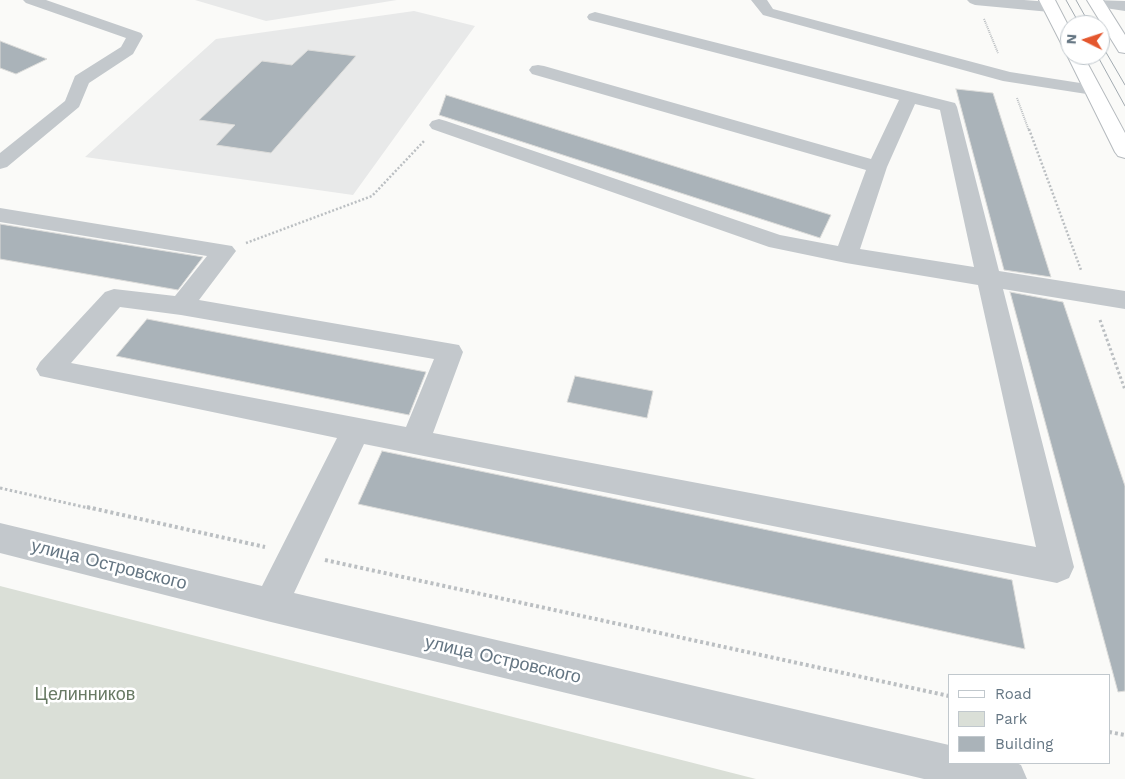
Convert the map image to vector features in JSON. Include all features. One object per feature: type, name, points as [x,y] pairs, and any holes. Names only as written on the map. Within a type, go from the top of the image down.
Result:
[{"type":"main road","points":[[1096,2],[1125,48]]},
{"type":"main road","points":[[1048,3],[1060,26]]},
{"type":"main road","points":[[1080,65],[1125,152]]},
{"type":"street","points":[[0,163],[73,103],[81,80],[127,50],[135,36],[31,0]]},
{"type":"street","points":[[759,0],[768,12],[1009,77],[1093,90]]},
{"type":"street","points":[[975,0],[1048,3]]},
{"type":"street","points":[[1096,2],[1125,6]]},
{"type":"street","points":[[415,440],[450,352],[181,306],[114,298],[50,369],[1057,567],[948,107],[595,18]]},
{"type":"street","points":[[538,70],[877,167]]},
{"type":"street","points":[[846,255],[877,167],[909,98]]},
{"type":"street","points":[[439,126],[777,242],[1125,300]]},
{"type":"street","points":[[0,215],[224,251],[181,306]]},
{"type":"street","points":[[271,605],[356,430]]},
{"type":"street","name":"улица Островского","points":[[0,538],[271,605],[1007,779]]},
{"type":"path","points":[[975,0],[1009,77],[1125,390]]},
{"type":"path","points":[[224,251],[372,196],[439,126]]},
{"type":"path","points":[[0,488],[948,696]]},
{"type":"path","points":[[1110,732],[1125,735]]},
{"type":"shaded area","points":[[195,0],[397,0],[266,21]]},
{"type":"shaded area","points":[[414,11],[475,26],[353,195],[85,157],[216,39]]},
{"type":"green space","name":"Целинников","points":[[0,586],[756,779],[0,779]]},
{"type":"building","points":[[0,41],[47,59],[16,74],[0,68]]},
{"type":"building","points":[[308,50],[356,56],[271,153],[216,145],[235,125],[199,120],[262,61],[292,65]]},
{"type":"building","points":[[956,89],[993,93],[1051,277],[1004,270]]},
{"type":"building","points":[[446,95],[831,215],[820,238],[439,115]]},
{"type":"building","points":[[0,224],[203,257],[178,290],[0,259]]},
{"type":"building","points":[[1010,292],[1063,302],[1125,486],[1125,691],[1118,692]]},
{"type":"building","points":[[147,319],[426,372],[409,415],[116,356]]},
{"type":"building","points":[[575,376],[653,391],[647,418],[567,402]]},
{"type":"building","points":[[382,451],[1012,580],[1025,649],[358,504]]},
{"type":"tram line","points":[[1066,0],[1074,15]]},
{"type":"tram line","points":[[1076,0],[1084,15]]},
{"type":"tram line","points":[[1110,59],[1125,85]]},
{"type":"tram line","points":[[1102,65],[1125,106]]}]
